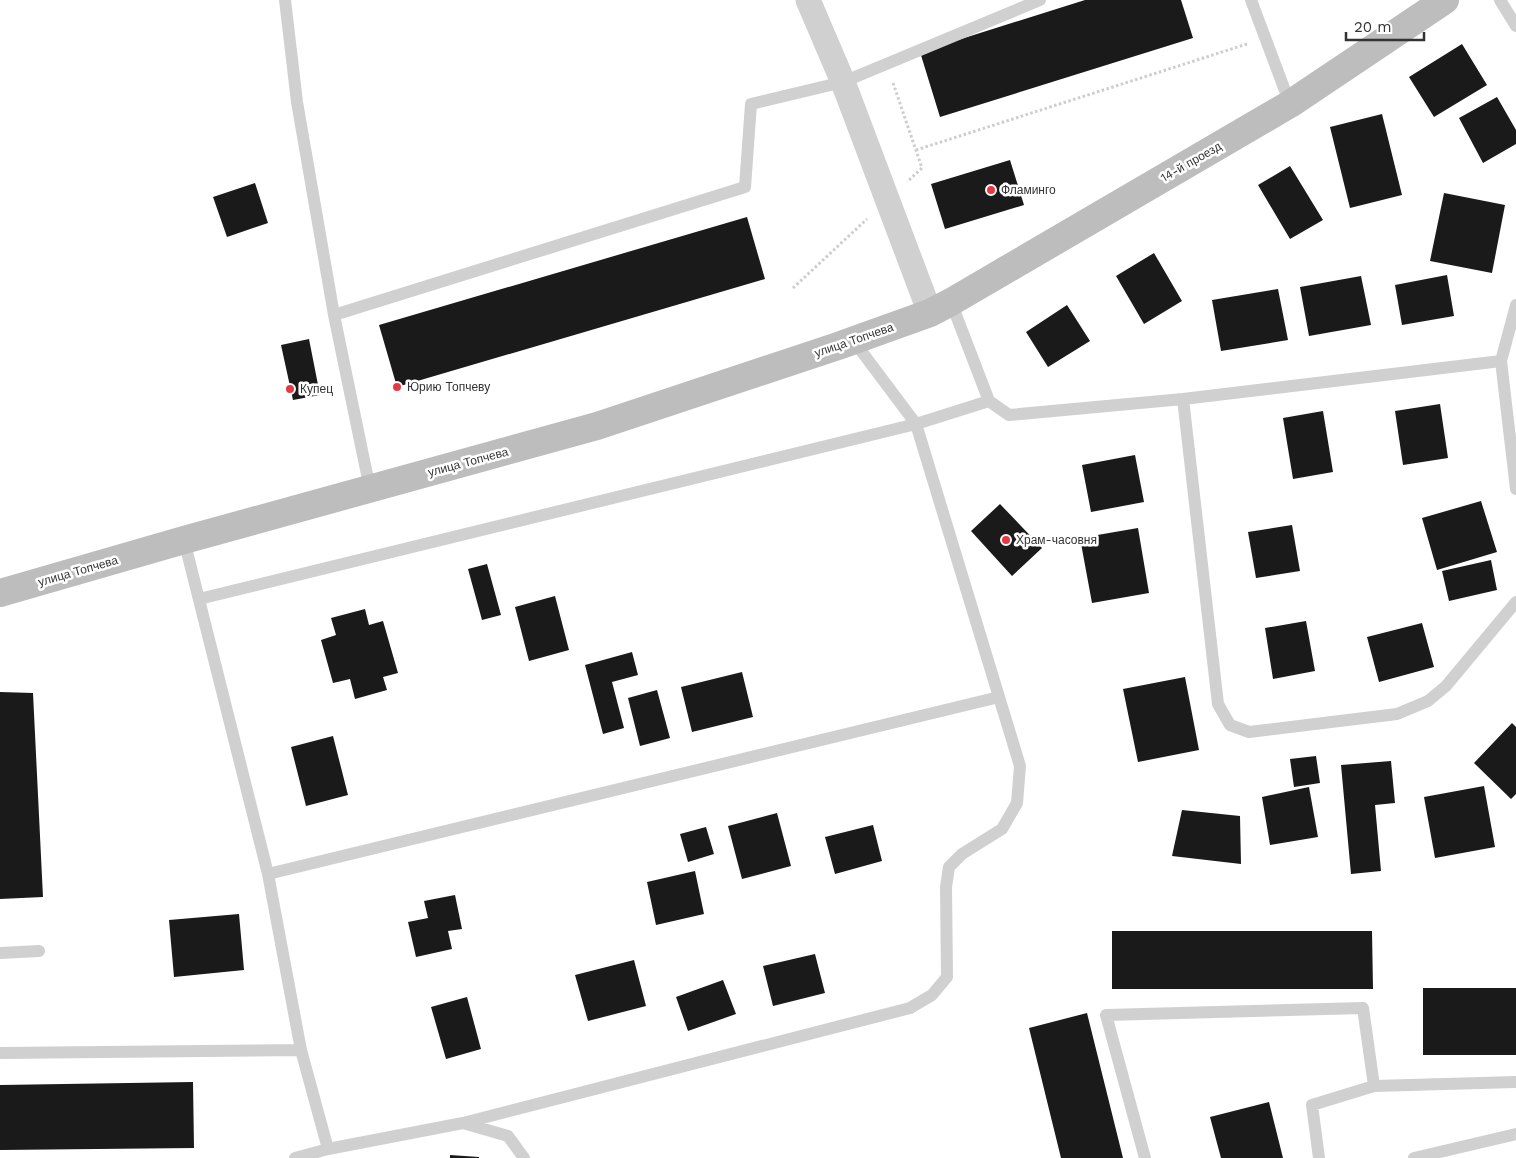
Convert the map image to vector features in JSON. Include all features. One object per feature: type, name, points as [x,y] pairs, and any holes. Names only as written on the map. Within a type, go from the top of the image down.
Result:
[{"type":"street","points":[[808,0],[843,82],[900,229],[940,308]]},
{"type":"street","name":"14-й проезд","points":[[940,308],[1290,104],[1445,0]]},
{"type":"street","name":"улица Топчева","points":[[0,593],[597,426],[853,340],[940,308]]},
{"type":"lane","points":[[285,0],[297,102],[334,316],[370,489]]},
{"type":"lane","points":[[334,316],[744,188],[751,104],[843,82],[1040,0]]},
{"type":"lane","points":[[1250,0],[1290,104]]},
{"type":"lane","points":[[1500,0],[1516,26]]},
{"type":"lane","points":[[1516,305],[1501,361],[1516,489]]},
{"type":"lane","points":[[940,308],[989,401],[1009,415],[1183,399],[1501,361]]},
{"type":"lane","points":[[295,1158],[328,1148],[464,1123],[910,1008],[932,995],[947,977],[946,887],[949,867],[962,854],[1002,829],[1017,803],[1020,766],[916,424],[853,340]]},
{"type":"lane","points":[[1183,399],[1218,704],[1230,725],[1249,732],[1397,714],[1428,701],[1446,686],[1516,602]]},
{"type":"lane","points":[[199,599],[916,424],[989,401]]},
{"type":"lane","points":[[184,540],[268,874],[301,1050],[328,1148]]},
{"type":"lane","points":[[268,874],[999,697]]},
{"type":"lane","points":[[0,954],[39,951]]},
{"type":"lane","points":[[1145,1158],[1106,1015],[1363,1008],[1374,1086]]},
{"type":"lane","points":[[0,1053],[301,1050]]},
{"type":"lane","points":[[1319,1158],[1312,1105],[1374,1086],[1516,1082]]},
{"type":"lane","points":[[464,1123],[508,1136],[524,1158]]},
{"type":"lane","points":[[1414,1158],[1516,1134]]},
{"type":"path","points":[[916,150],[1265,38]]},
{"type":"building","points":[[1085,0],[1181,0],[1193,38],[940,117],[920,52]]},
{"type":"building","points":[[1462,44],[1487,85],[1434,117],[1409,77]]},
{"type":"building","points":[[1497,97],[1516,130],[1516,144],[1483,163],[1459,118]]},
{"type":"building","points":[[1382,114],[1402,195],[1350,208],[1330,127]]},
{"type":"building","points":[[1010,160],[1024,205],[945,229],[931,184]]},
{"type":"building","points":[[1290,166],[1323,220],[1290,239],[1258,185]]},
{"type":"building","points":[[255,183],[268,223],[227,237],[213,197]]},
{"type":"building","points":[[1444,193],[1505,205],[1492,273],[1430,261]]},
{"type":"building","points":[[747,217],[765,279],[397,387],[379,325]]},
{"type":"building","points":[[1154,253],[1182,301],[1144,324],[1116,276]]},
{"type":"building","points":[[1447,275],[1454,316],[1402,325],[1395,285]]},
{"type":"building","points":[[1361,276],[1371,325],[1309,336],[1300,287]]},
{"type":"building","points":[[1278,289],[1288,340],[1221,351],[1212,300]]},
{"type":"building","points":[[1067,305],[1090,341],[1048,367],[1026,332]]},
{"type":"building","points":[[309,339],[320,395],[293,400],[281,345]]},
{"type":"building","points":[[1440,404],[1448,458],[1403,465],[1395,411]]},
{"type":"building","points":[[1323,411],[1333,472],[1293,479],[1283,418]]},
{"type":"building","points":[[1135,455],[1144,502],[1091,512],[1082,465]]},
{"type":"building","points":[[1481,501],[1497,552],[1437,570],[1422,518]]},
{"type":"building","name":"Храм-часовня","points":[[1000,504],[1042,548],[1012,576],[971,531]]},
{"type":"building","points":[[1292,525],[1300,571],[1256,578],[1248,532]]},
{"type":"building","points":[[1138,528],[1149,593],[1092,603],[1080,538]]},
{"type":"building","points":[[1491,560],[1497,590],[1449,601],[1442,571]]},
{"type":"building","points":[[487,564],[501,615],[482,620],[468,569]]},
{"type":"building","points":[[555,596],[569,650],[529,661],[515,607]]},
{"type":"building","points":[[365,609],[369,625],[383,621],[398,673],[383,677],[387,690],[355,699],[350,679],[333,683],[321,640],[336,635],[331,618]]},
{"type":"building","points":[[1306,621],[1315,671],[1273,679],[1265,628]]},
{"type":"building","points":[[1422,623],[1434,667],[1379,682],[1367,637]]},
{"type":"building","points":[[632,652],[638,675],[612,682],[624,728],[603,734],[585,665]]},
{"type":"building","points":[[742,672],[753,717],[692,732],[681,687]]},
{"type":"building","points":[[1185,677],[1199,750],[1138,762],[1123,689]]},
{"type":"building","points":[[657,690],[670,738],[640,746],[628,698]]},
{"type":"building","points":[[0,692],[33,693],[43,897],[0,899]]},
{"type":"building","points":[[1512,723],[1516,727],[1516,794],[1511,799],[1474,763]]},
{"type":"building","points":[[333,736],[348,795],[306,806],[291,747]]},
{"type":"building","points":[[1316,756],[1320,783],[1294,787],[1290,759]]},
{"type":"building","points":[[1391,761],[1395,803],[1375,805],[1381,871],[1351,874],[1341,765]]},
{"type":"building","points":[[1484,786],[1495,847],[1435,858],[1424,797]]},
{"type":"building","points":[[1309,787],[1318,837],[1270,845],[1262,797]]},
{"type":"building","points":[[1182,810],[1240,816],[1241,864],[1172,856]]},
{"type":"building","points":[[777,813],[791,866],[742,879],[728,826]]},
{"type":"building","points":[[873,825],[882,861],[835,874],[825,837]]},
{"type":"building","points":[[706,827],[714,854],[688,862],[680,834]]},
{"type":"building","points":[[695,871],[704,914],[656,925],[647,882]]},
{"type":"building","points":[[455,895],[462,929],[448,931],[452,949],[416,957],[408,922],[428,918],[424,901]]},
{"type":"building","points":[[239,914],[244,970],[174,977],[169,920]]},
{"type":"building","points":[[1112,931],[1372,931],[1373,989],[1112,989]]},
{"type":"building","points":[[815,954],[825,993],[773,1006],[763,966]]},
{"type":"building","points":[[634,960],[646,1006],[588,1021],[575,975]]},
{"type":"building","points":[[723,980],[736,1014],[688,1031],[676,997]]},
{"type":"building","points":[[1423,988],[1516,988],[1516,1055],[1423,1055]]},
{"type":"building","points":[[467,997],[481,1049],[446,1059],[431,1007]]},
{"type":"building","points":[[1087,1013],[1123,1158],[1061,1158],[1029,1028]]},
{"type":"building","points":[[193,1082],[194,1148],[0,1150],[0,1085]]},
{"type":"building","points":[[1269,1102],[1283,1158],[1221,1158],[1210,1117]]},
{"type":"building","points":[[450,1155],[479,1157],[479,1158],[450,1158]]},
{"type":"place","name":"Фламинго","points":[[991,190]]},
{"type":"place","name":"Юрию Топчеву","points":[[397,387]]},
{"type":"place","name":"Купец","points":[[290,389]]},
{"type":"place","name":"Храм-часовня","points":[[1006,540]]}]
